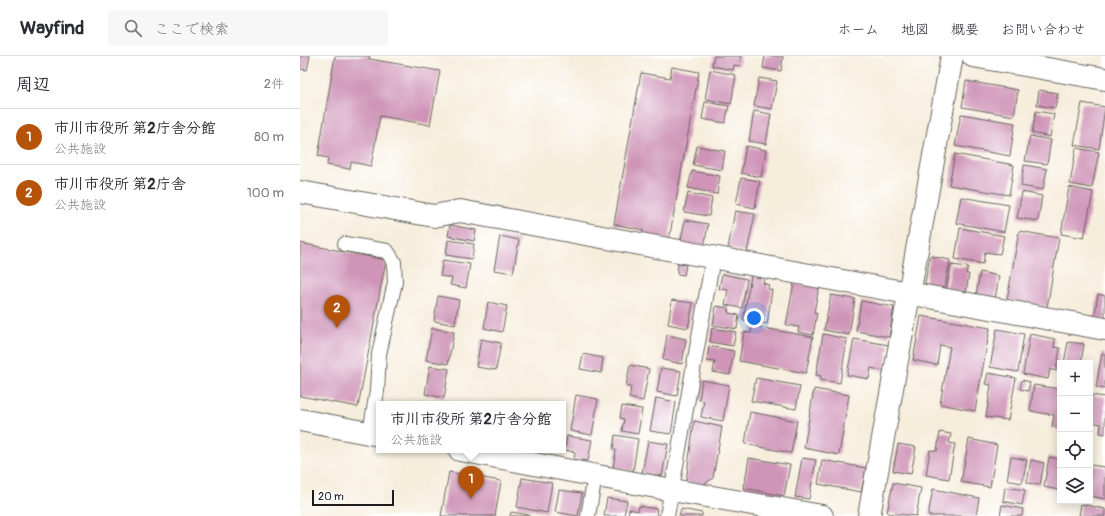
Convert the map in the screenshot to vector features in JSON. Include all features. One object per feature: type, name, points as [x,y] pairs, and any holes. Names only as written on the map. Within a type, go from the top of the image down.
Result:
[{"type":"street","points":[[870,516],[952,56]]},
{"type":"street","points":[[973,56],[1105,79]]},
{"type":"street","points":[[300,192],[434,216],[460,211],[1105,329]]},
{"type":"street","points":[[300,420],[374,434]]},
{"type":"street","points":[[476,453],[595,476],[822,516]]},
{"type":"lane","points":[[345,244],[386,251],[394,262],[395,282],[383,314],[375,354],[376,401]]},
{"type":"lane","points":[[667,516],[713,258]]},
{"type":"lane","points":[[374,434],[376,405]]},
{"type":"lane","points":[[588,516],[595,476]]},
{"type":"building","points":[[300,56],[310,56],[307,70],[300,69]]},
{"type":"building","points":[[335,56],[370,56],[369,59],[440,71],[430,125],[380,116],[371,166],[351,162],[350,169],[327,165],[328,158],[318,156]]},
{"type":"building","points":[[714,56],[741,56],[739,66],[734,65],[733,70],[712,66]]},
{"type":"building","points":[[765,56],[783,56],[781,71],[763,68]]},
{"type":"building","points":[[672,67],[699,72],[669,240],[642,235],[643,230],[614,224],[641,73],[670,78]]},
{"type":"building","points":[[710,70],[736,75],[731,104],[705,99]]},
{"type":"building","points":[[759,78],[777,81],[772,109],[754,106]]},
{"type":"building","points":[[966,81],[1018,90],[1014,116],[962,107]]},
{"type":"building","points":[[1039,90],[1058,93],[1055,108],[1037,105]]},
{"type":"building","points":[[705,102],[729,106],[725,123],[702,119]]},
{"type":"building","points":[[1082,103],[1105,107],[1099,149],[1074,145]]},
{"type":"building","points":[[754,111],[771,114],[766,144],[749,141]]},
{"type":"building","points":[[1036,111],[1054,114],[1050,137],[1032,133]]},
{"type":"building","points":[[961,114],[1015,123],[1010,156],[955,146]]},
{"type":"building","points":[[1030,136],[1051,140],[1047,164],[1025,161]]},
{"type":"building","points":[[697,146],[725,151],[722,170],[693,165]]},
{"type":"building","points":[[746,146],[766,150],[761,177],[741,173]]},
{"type":"building","points":[[1076,148],[1099,152],[1092,188],[1070,184]]},
{"type":"building","points":[[955,154],[1014,165],[1009,195],[949,185]]},
{"type":"building","points":[[1024,165],[1047,169],[1043,190],[1021,186]]},
{"type":"building","points":[[692,171],[720,176],[717,194],[688,188]]},
{"type":"building","points":[[741,178],[760,181],[755,208],[736,204]]},
{"type":"building","points":[[1069,187],[1093,192],[1084,238],[1061,234]]},
{"type":"building","points":[[1022,192],[1042,196],[1038,221],[1017,218]]},
{"type":"building","points":[[688,193],[712,198],[709,216],[684,212]]},
{"type":"building","points":[[961,197],[1009,205],[1004,232],[956,223]]},
{"type":"building","points":[[735,211],[755,214],[747,252],[728,249]]},
{"type":"building","points":[[685,220],[708,224],[704,248],[680,244]]},
{"type":"building","points":[[450,225],[476,230],[474,241],[448,236]]},
{"type":"building","points":[[960,228],[1004,236],[1000,254],[985,252],[983,264],[955,259]]},
{"type":"building","points":[[1019,231],[1059,238],[1047,307],[1007,300]]},
{"type":"building","points":[[500,236],[519,240],[513,273],[494,270]]},
{"type":"building","points":[[448,240],[474,244],[472,259],[446,255]]},
{"type":"building","points":[[300,243],[386,260],[358,407],[300,396]]},
{"type":"building","points":[[930,256],[950,260],[944,292],[924,288]]},
{"type":"building","points":[[443,260],[470,264],[466,288],[450,285],[452,278],[440,276]]},
{"type":"building","points":[[678,264],[686,265],[684,275],[677,274]]},
{"type":"building","points":[[951,265],[968,267],[966,274],[969,274],[966,292],[946,292]]},
{"type":"building","points":[[980,272],[999,276],[995,299],[976,296]]},
{"type":"building","points":[[722,274],[747,279],[742,308],[725,305],[728,290],[719,289]]},
{"type":"building","points":[[751,276],[764,278],[763,283],[769,285],[768,289],[772,290],[767,324],[743,320]]},
{"type":"building","points":[[794,283],[819,287],[814,312],[817,313],[813,335],[798,332],[799,327],[786,325]]},
{"type":"building","points":[[1098,294],[1105,296],[1105,320],[1094,318]]},
{"type":"building","points":[[831,295],[855,299],[849,335],[824,330]]},
{"type":"building","points":[[438,296],[459,300],[455,325],[434,321]]},
{"type":"building","points":[[672,300],[693,303],[688,328],[668,324]]},
{"type":"building","points":[[861,301],[894,307],[889,337],[856,331]]},
{"type":"building","points":[[488,302],[507,306],[502,332],[484,328]]},
{"type":"building","points":[[716,306],[729,308],[728,313],[739,315],[737,329],[713,325]]},
{"type":"building","points":[[921,316],[990,328],[975,411],[940,404],[950,347],[940,345],[937,365],[913,360]]},
{"type":"building","points":[[752,326],[813,337],[806,373],[739,361],[744,332],[751,333]]},
{"type":"building","points":[[432,328],[454,332],[448,364],[426,360]]},
{"type":"building","points":[[712,328],[736,332],[733,346],[710,342]]},
{"type":"building","points":[[997,329],[1024,334],[1018,372],[990,367]]},
{"type":"building","points":[[823,334],[847,339],[840,383],[820,380],[821,376],[816,375]]},
{"type":"building","points":[[1030,334],[1055,339],[1054,347],[1060,348],[1056,371],[1050,369],[1048,379],[1023,374]]},
{"type":"building","points":[[667,335],[686,339],[682,364],[663,360]]},
{"type":"building","points":[[481,339],[501,343],[496,370],[476,367]]},
{"type":"building","points":[[854,339],[889,345],[884,371],[871,368],[869,379],[847,375]]},
{"type":"building","points":[[1068,342],[1084,344],[1081,360],[1065,360]]},
{"type":"building","points":[[709,346],[734,351],[730,375],[713,372],[715,362],[707,361]]},
{"type":"building","points":[[1102,353],[1105,354],[1105,389],[1096,387]]},
{"type":"building","points":[[583,354],[603,358],[601,373],[580,369]]},
{"type":"building","points":[[630,365],[649,369],[643,401],[629,398],[631,387],[626,386]]},
{"type":"building","points":[[430,366],[449,369],[444,398],[425,394]]},
{"type":"building","points":[[661,368],[681,371],[677,396],[657,392]]},
{"type":"building","points":[[988,373],[1016,378],[1008,420],[986,417],[991,385],[985,384]]},
{"type":"building","points":[[756,378],[800,386],[796,409],[751,401]]},
{"type":"building","points":[[702,380],[729,385],[723,421],[701,417],[704,401],[699,400]]},
{"type":"building","points":[[1022,380],[1030,382],[1028,391],[1020,389]]},
{"type":"building","points":[[1034,385],[1057,389],[1057,428],[1052,427],[1054,415],[1030,411]]},
{"type":"building","points":[[814,389],[849,395],[839,455],[804,448]]},
{"type":"building","points":[[576,395],[598,399],[592,435],[570,431]]},
{"type":"building","points":[[1093,395],[1105,397],[1105,434],[1100,433],[1101,424],[1093,423]]},
{"type":"building","points":[[656,398],[676,402],[671,434],[650,431]]},
{"type":"building","points":[[622,406],[642,409],[638,434],[622,431],[624,419],[620,418]]},
{"type":"building","points":[[750,412],[797,421],[791,453],[745,444]]},
{"type":"building","points":[[694,421],[722,427],[713,478],[703,485],[686,482]]},
{"type":"building","points":[[940,432],[951,434],[949,443],[955,444],[949,479],[926,475],[930,450],[937,451]]},
{"type":"building","points":[[615,435],[638,439],[633,471],[613,468],[616,450],[613,449]]},
{"type":"building","points":[[567,436],[592,440],[588,461],[574,459],[575,452],[566,450]]},
{"type":"building","points":[[969,439],[997,445],[990,487],[961,482]]},
{"type":"building","points":[[648,441],[668,444],[662,476],[642,473]]},
{"type":"building","points":[[898,444],[916,447],[911,474],[893,471]]},
{"type":"building","points":[[1011,457],[1027,460],[1022,483],[1007,480]]},
{"type":"building","points":[[1049,457],[1057,458],[1057,490],[1044,487]]},
{"type":"building","points":[[749,458],[790,465],[784,496],[744,488]]},
{"type":"building","points":[[802,458],[816,460],[809,499],[795,497]]},
{"type":"building","points":[[822,460],[866,468],[861,492],[818,484]]},
{"type":"building","points":[[1031,460],[1044,463],[1040,485],[1027,483]]},
{"type":"building","points":[[1093,465],[1105,467],[1105,499],[1093,497]]},
{"type":"building","points":[[449,472],[501,481],[495,516],[441,516]]},
{"type":"building","points":[[522,478],[552,483],[547,513],[517,507]]},
{"type":"building","points":[[893,483],[921,488],[916,516],[887,513]]},
{"type":"building","points":[[1005,487],[1025,490],[1022,505],[1003,501]]},
{"type":"building","points":[[933,489],[979,498],[976,516],[928,516]]},
{"type":"building","points":[[559,490],[582,493],[578,516],[555,512]]},
{"type":"building","points":[[607,498],[627,501],[624,516],[604,516]]},
{"type":"building","points":[[1081,504],[1105,509],[1105,516],[1079,516]]},
{"type":"building","points":[[1002,505],[1023,509],[1022,516],[1000,516]]},
{"type":"building","points":[[639,506],[657,509],[656,516],[628,516],[629,509],[638,511]]},
{"type":"building","points":[[681,509],[702,513],[702,516],[679,516]]},
{"type":"building","points":[[511,512],[529,515],[529,516],[510,516]]},
{"type":"place","name":"市川市役所 第2庁舎","points":[[337,328]]},
{"type":"place","name":"市川市役所 第2庁舎分館","points":[[471,499]]}]
